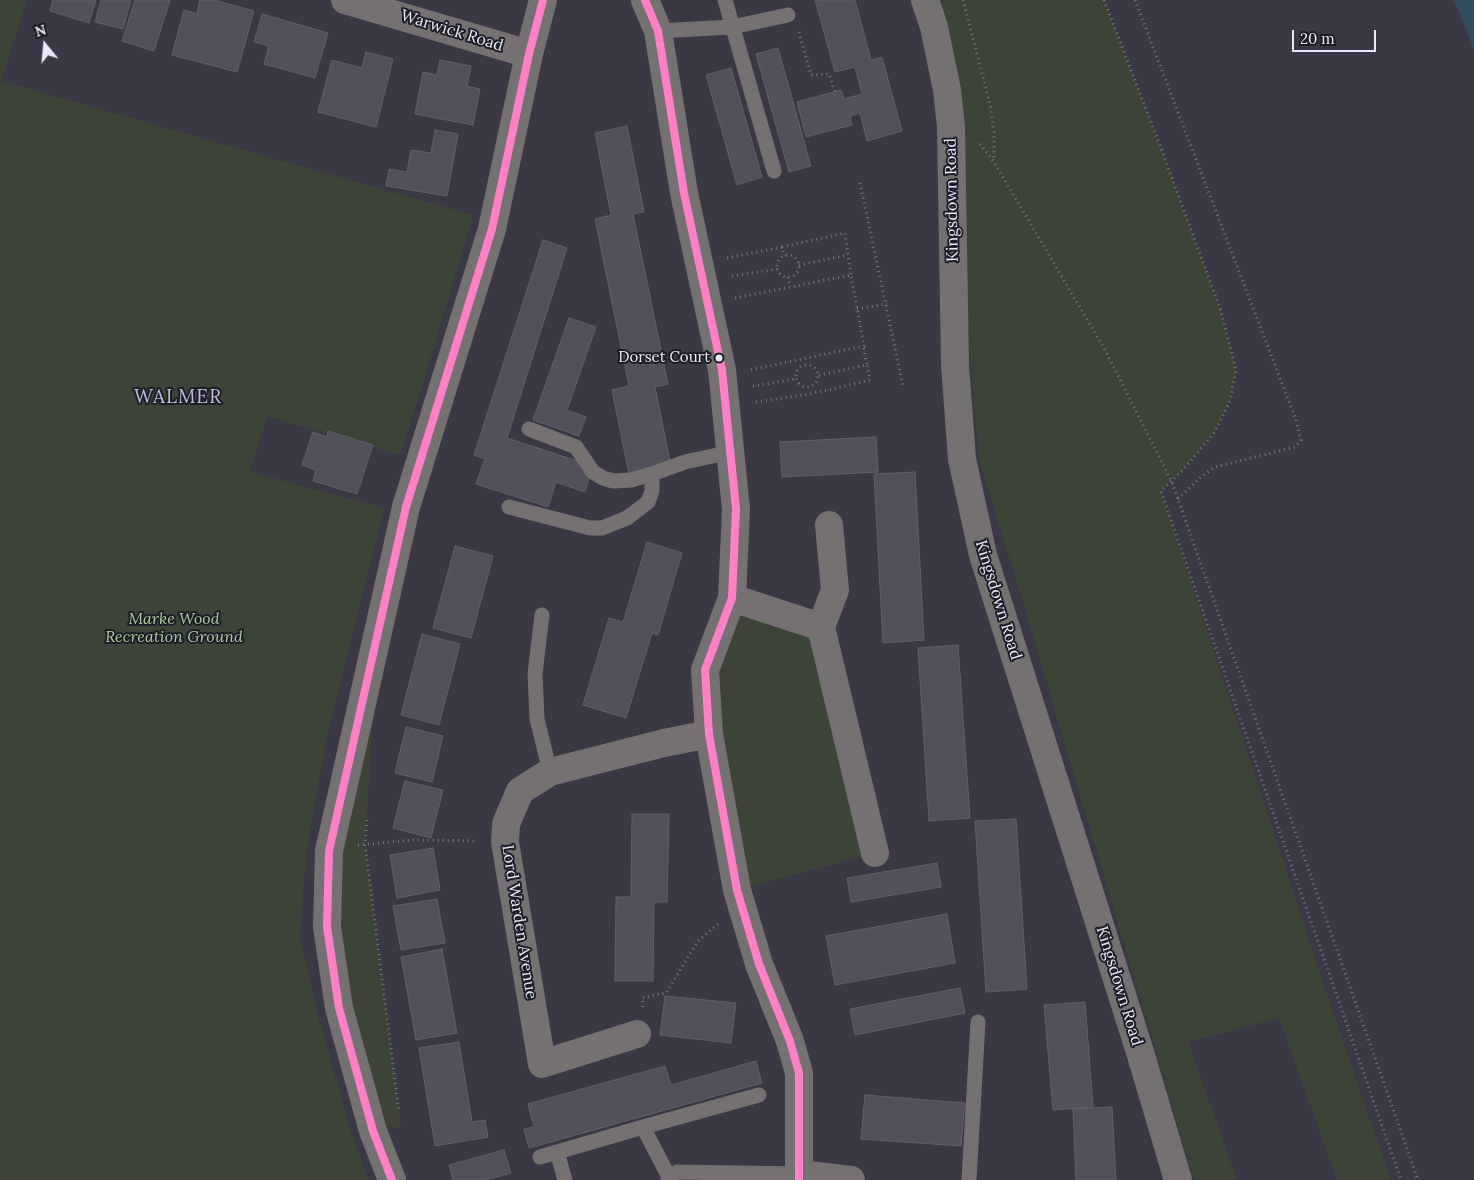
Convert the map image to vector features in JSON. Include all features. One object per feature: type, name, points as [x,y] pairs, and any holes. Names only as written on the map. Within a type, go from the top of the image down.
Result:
[{"type":"street","name":"Warwick Road","points":[[346,0],[529,54]]},
{"type":"street","points":[[392,1180],[373,1131],[339,1008],[327,927],[329,851],[406,508],[492,229],[529,54],[543,0]]},
{"type":"street","points":[[645,0],[658,32],[684,193],[722,376],[736,509],[732,598],[705,670],[709,734],[737,890],[759,964],[790,1041],[799,1073],[800,1177],[851,1180]]},
{"type":"street","name":"Kingsdown Road","points":[[926,0],[934,27],[947,90],[951,127],[956,375],[962,459],[983,555],[1140,1052],[1178,1180]]},
{"type":"street","points":[[829,525],[835,590],[821,627],[875,853]]},
{"type":"street","points":[[732,598],[821,627]]},
{"type":"street","name":"Lord Warden Avenue","points":[[636,1034],[542,1064],[505,842],[506,824],[520,791],[550,772],[664,743],[709,734]]},
{"type":"lane","points":[[725,0],[774,171]]},
{"type":"lane","points":[[658,32],[732,27],[788,15]]},
{"type":"lane","points":[[528,429],[576,447],[593,472],[613,481],[631,480],[686,462],[722,454],[730,450]]},
{"type":"lane","points":[[509,506],[590,528],[602,528],[627,518],[648,502],[652,491],[652,474]]},
{"type":"lane","points":[[542,615],[535,674],[537,719],[550,772]]},
{"type":"lane","points":[[969,1180],[978,1022]]},
{"type":"lane","points":[[540,1157],[759,1095]]},
{"type":"lane","points":[[643,1127],[669,1179],[677,1172],[800,1177]]},
{"type":"lane","points":[[557,1152],[565,1180]]},
{"type":"path","points":[[963,0],[990,104],[994,132],[994,162],[1104,348],[1172,482],[1418,1180]]},
{"type":"path","points":[[1104,0],[1221,311],[1236,370],[1230,401],[1214,433],[1172,482],[1161,491],[1401,1180]]},
{"type":"path","points":[[1135,0],[1296,420],[1301,440],[1294,446],[1215,467],[1201,477],[1178,499]]},
{"type":"path","points":[[799,31],[811,75],[829,74],[835,92]]},
{"type":"path","points":[[860,183],[903,386]]},
{"type":"path","points":[[727,258],[845,233],[870,380],[810,394],[756,402]]},
{"type":"path","points":[[782,247],[784,256]]},
{"type":"path","points":[[799,265],[848,255]]},
{"type":"path","points":[[784,256],[792,256],[799,265],[795,275],[788,277],[781,275],[777,269],[777,263],[784,256]]},
{"type":"path","points":[[732,276],[777,269]]},
{"type":"path","points":[[708,303],[851,276]]},
{"type":"path","points":[[788,277],[790,287]]},
{"type":"path","points":[[857,309],[887,304]]},
{"type":"path","points":[[722,376],[863,346]]},
{"type":"path","points":[[804,359],[805,365]]},
{"type":"path","points":[[805,365],[816,368],[819,375],[817,383],[810,387],[800,385],[796,379],[797,372],[805,365]]},
{"type":"path","points":[[819,375],[867,365]]},
{"type":"path","points":[[753,386],[796,379]]},
{"type":"path","points":[[810,387],[810,394]]},
{"type":"path","points":[[367,816],[365,844],[401,1127],[373,1131]]},
{"type":"path","points":[[329,851],[365,844],[413,840],[505,842]]},
{"type":"path","points":[[636,1034],[646,1022],[642,998],[666,993],[698,941],[725,918],[740,929],[749,929]]},
{"type":"green space","name":"Marke Wood Recreation Ground","points":[[0,0],[27,0],[1,81],[473,215],[400,455],[267,416],[250,472],[384,508],[328,731],[306,853],[300,937],[318,1016],[352,1135],[368,1180],[0,1180]]},
{"type":"green space","points":[[925,0],[1104,0],[1221,311],[1236,370],[1230,401],[1214,433],[1184,469],[1161,491],[1331,1007],[1391,1180],[1337,1180],[1279,1018],[1188,1042],[1237,1180],[1194,1180],[979,459],[947,90]]},
{"type":"green space","points":[[732,598],[821,627],[875,853],[737,890],[706,701]]},
{"type":"green space","points":[[374,697],[365,844],[401,1127],[373,1131],[327,927]]},
{"type":"water","points":[[1454,0],[1474,0],[1474,50],[1470,39]]},
{"type":"building","points":[[53,0],[96,0],[89,23],[50,11]]},
{"type":"building","points":[[101,0],[131,0],[123,29],[95,22]]},
{"type":"building","points":[[135,0],[170,0],[154,51],[122,41]]},
{"type":"building","points":[[200,0],[214,0],[254,11],[237,72],[172,55],[184,10],[197,14]]},
{"type":"building","points":[[815,0],[855,0],[871,60],[882,57],[902,131],[867,141],[860,113],[850,116],[852,125],[806,137],[797,102],[841,90],[844,99],[862,94],[855,67],[835,72]]},
{"type":"building","points":[[262,14],[328,33],[315,78],[264,64],[269,46],[254,42]]},
{"type":"building","points":[[778,48],[811,166],[789,172],[756,54]]},
{"type":"building","points":[[366,52],[393,59],[376,127],[318,112],[332,60],[362,68]]},
{"type":"building","points":[[440,60],[471,66],[467,86],[480,89],[473,125],[415,114],[423,72],[437,75]]},
{"type":"building","points":[[731,68],[762,177],[737,185],[706,75]]},
{"type":"building","points":[[627,126],[644,212],[633,214],[668,384],[655,387],[671,466],[629,474],[612,390],[629,386],[595,219],[611,215],[595,133]]},
{"type":"building","points":[[435,130],[458,134],[447,196],[386,186],[389,169],[407,172],[411,150],[431,153]]},
{"type":"building","points":[[543,240],[567,248],[507,438],[593,466],[585,492],[556,482],[548,507],[476,484],[485,459],[474,455]]},
{"type":"building","points":[[569,318],[596,327],[567,410],[586,417],[579,436],[533,420]]},
{"type":"building","points":[[328,431],[373,445],[357,494],[313,481],[316,470],[302,465],[313,432],[327,437]]},
{"type":"building","points":[[876,437],[878,472],[782,477],[780,442]]},
{"type":"building","points":[[915,472],[924,640],[883,643],[874,474]]},
{"type":"building","points":[[647,542],[682,553],[658,635],[652,633],[626,718],[583,705],[609,618],[623,622]]},
{"type":"building","points":[[455,546],[493,556],[471,638],[433,628]]},
{"type":"building","points":[[422,634],[460,644],[439,725],[401,715]]},
{"type":"building","points":[[958,645],[970,818],[929,821],[918,648]]},
{"type":"building","points":[[406,727],[443,736],[432,782],[395,773]]},
{"type":"building","points":[[405,781],[443,790],[431,838],[393,828]]},
{"type":"building","points":[[632,814],[669,814],[667,902],[654,902],[653,981],[615,981],[616,897],[631,897]]},
{"type":"building","points":[[1016,819],[1027,989],[986,992],[975,821]]},
{"type":"building","points":[[433,848],[440,890],[397,898],[390,855]]},
{"type":"building","points":[[937,863],[941,887],[851,902],[847,878]]},
{"type":"building","points":[[437,899],[445,943],[401,950],[393,906]]},
{"type":"building","points":[[947,914],[955,963],[835,985],[826,936]]},
{"type":"building","points":[[442,949],[457,1033],[416,1040],[401,957]]},
{"type":"building","points":[[960,988],[965,1013],[855,1035],[850,1009]]},
{"type":"building","points":[[665,996],[736,1003],[731,1043],[660,1035]]},
{"type":"building","points":[[1085,1002],[1093,1107],[1053,1110],[1044,1005]]},
{"type":"building","points":[[459,1042],[472,1122],[485,1120],[488,1137],[435,1146],[419,1048]]},
{"type":"building","points":[[756,1061],[762,1083],[529,1148],[524,1129],[534,1127],[528,1104],[665,1066],[671,1085]]},
{"type":"building","points":[[865,1095],[965,1103],[961,1146],[861,1139]]},
{"type":"building","points":[[1112,1107],[1116,1180],[1076,1180],[1073,1109]]},
{"type":"building","points":[[504,1150],[511,1173],[486,1180],[453,1180],[449,1165]]},
{"type":"transit line","points":[[392,1180],[373,1131],[339,1008],[327,927],[329,851],[406,507],[492,229],[529,54],[543,0]]},
{"type":"transit line","points":[[645,0],[658,31],[684,193],[722,370],[736,509],[732,598],[705,670],[709,734],[737,890],[759,964],[790,1041],[799,1073],[799,1180]]},
{"type":"place","name":"Dorset Court","points":[[719,358]]},
{"type":"district","name":"WALMER","points":[[178,398]]}]
